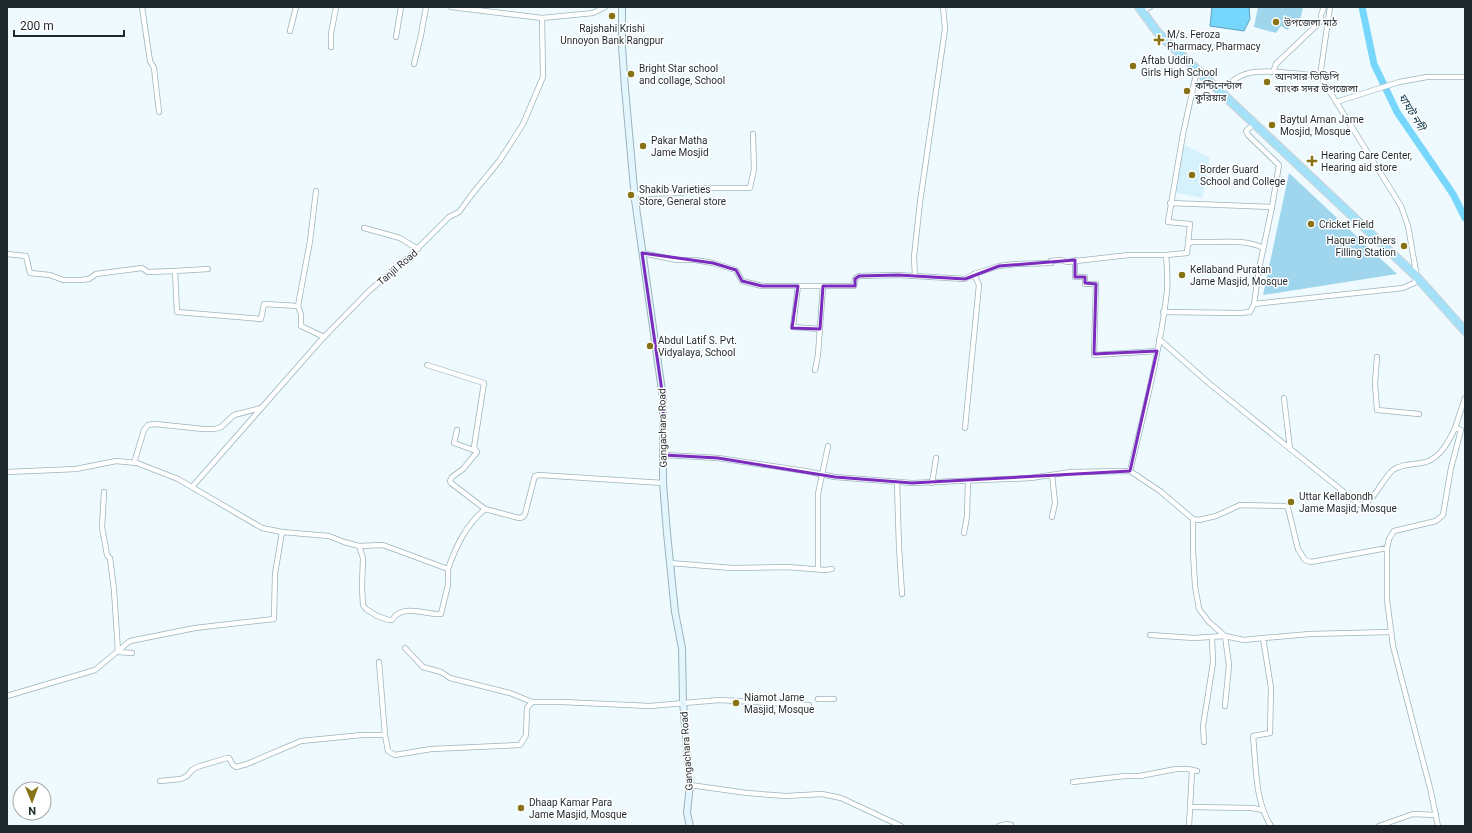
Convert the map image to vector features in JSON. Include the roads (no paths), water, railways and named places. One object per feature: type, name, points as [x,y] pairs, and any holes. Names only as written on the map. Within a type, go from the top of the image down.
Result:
[{"type":"highway","points":[[1140,9],[1158,33],[1417,277],[1465,331]]},
{"type":"main road","name":"Gangachara Road","points":[[622,7],[624,81],[634,194],[663,398],[663,483],[675,612],[682,648],[683,702],[690,785],[687,814],[690,826]]},
{"type":"street","points":[[142,7],[150,61],[154,68],[159,112]]},
{"type":"street","points":[[290,31],[296,7]]},
{"type":"street","points":[[331,47],[336,7]]},
{"type":"street","points":[[396,37],[401,7]]},
{"type":"street","points":[[414,64],[422,35],[426,7]]},
{"type":"street","points":[[451,7],[542,18],[593,13],[605,7]]},
{"type":"street","points":[[914,276],[914,257],[920,202],[945,29],[943,7]]},
{"type":"street","points":[[1140,9],[1150,7]]},
{"type":"street","points":[[1273,72],[1276,64],[1321,21],[1321,15],[1324,7]]},
{"type":"street","points":[[1254,304],[1403,288],[1414,284],[1417,277],[1408,226],[1401,206],[1387,181],[1320,76],[1330,7]]},
{"type":"street","name":"Tanjil Road","points":[[192,487],[324,336],[369,291],[418,248],[449,217],[459,212],[472,192],[500,160],[523,124],[543,77],[542,18]]},
{"type":"street","points":[[642,253],[677,260],[695,260],[713,263],[736,270],[742,281],[762,286],[854,286],[855,278],[859,276],[898,275],[965,279],[974,274],[1005,265],[1050,263],[1051,261],[1061,260],[1067,262],[1074,260],[1129,255],[1166,255],[1187,253],[1190,224],[1168,222],[1186,115],[1197,70]]},
{"type":"street","points":[[1221,93],[1226,85],[1240,76],[1253,72],[1320,76]]},
{"type":"street","points":[[1336,102],[1400,82],[1427,77],[1465,77]]},
{"type":"street","points":[[1163,312],[1240,314],[1250,312],[1254,304],[1258,269],[1272,208],[1279,165],[1248,135],[1246,131],[1254,124]]},
{"type":"street","points":[[634,194],[682,193],[697,188],[750,188],[754,169],[753,134]]},
{"type":"street","points":[[316,191],[310,241],[298,306],[301,314],[301,326],[324,336]]},
{"type":"street","points":[[1170,203],[1272,208]]},
{"type":"street","points":[[364,228],[400,238],[418,248]]},
{"type":"street","points":[[1188,244],[1192,242],[1244,243],[1256,244],[1263,248]]},
{"type":"street","points":[[7,254],[26,256],[30,273],[50,275],[64,280],[89,280],[96,274],[142,268],[148,272],[208,269]]},
{"type":"street","points":[[1130,471],[1151,384],[1159,339],[1167,290],[1166,255]]},
{"type":"street","points":[[1074,260],[1075,277],[1085,277],[1085,284],[1096,284],[1094,355],[1157,350]]},
{"type":"street","points":[[175,271],[177,312],[261,319],[264,304],[298,306]]},
{"type":"street","points":[[965,428],[979,285],[974,274]]},
{"type":"street","points":[[798,286],[793,327],[820,329]]},
{"type":"street","points":[[815,370],[818,356],[823,286]]},
{"type":"street","points":[[1159,339],[1211,385],[1360,505],[1365,504],[1371,499],[1387,475],[1398,467],[1426,462],[1435,457],[1448,444],[1465,398]]},
{"type":"street","points":[[1377,357],[1375,383],[1377,410],[1419,414]]},
{"type":"street","points":[[427,364],[484,383],[474,447],[476,451],[474,456],[463,469],[452,477],[450,481],[485,509],[519,518],[523,516],[526,514],[534,479],[538,475],[663,483]]},
{"type":"street","points":[[1284,398],[1290,449]]},
{"type":"street","points":[[134,463],[144,430],[148,425],[156,424],[215,429],[234,415],[261,408]]},
{"type":"street","points":[[1438,826],[1393,646],[1387,600],[1387,548],[1389,539],[1394,531],[1436,521],[1442,515],[1451,468],[1461,430],[1455,428]]},
{"type":"street","points":[[457,430],[454,443],[476,451]]},
{"type":"street","points":[[818,569],[818,494],[828,446]]},
{"type":"street","points":[[664,455],[718,458],[842,478],[897,483],[932,483],[1031,478],[1071,472],[1130,471],[1160,491],[1193,519],[1199,520],[1216,516],[1240,505],[1285,506],[1288,508],[1298,548],[1304,560],[1311,562],[1387,548]]},
{"type":"street","points":[[932,483],[936,458]]},
{"type":"street","points":[[7,472],[76,469],[116,461],[134,463],[166,474],[192,487],[262,528],[282,532],[329,536],[359,546],[383,545],[448,569]]},
{"type":"street","points":[[1052,475],[1055,503],[1052,517]]},
{"type":"street","points":[[964,533],[967,516],[968,481]]},
{"type":"street","points":[[897,483],[902,594]]},
{"type":"street","points":[[104,492],[102,527],[107,555],[110,558],[114,590],[118,652]]},
{"type":"street","points":[[359,546],[363,558],[363,605],[366,610],[389,620],[392,620],[397,614],[403,612],[418,611],[441,614],[448,584],[448,569],[457,545],[466,529],[477,515],[485,509]]},
{"type":"street","points":[[1193,519],[1195,586],[1199,609],[1209,622],[1225,636],[1244,640],[1310,634],[1392,632]]},
{"type":"street","points":[[7,696],[95,670],[130,641],[196,628],[274,618],[275,574],[282,532]]},
{"type":"street","points":[[670,563],[732,568],[787,567],[832,569]]},
{"type":"street","points":[[1150,635],[1194,638],[1225,636],[1229,665],[1226,706]]},
{"type":"street","points":[[1204,742],[1203,726],[1213,663],[1212,637]]},
{"type":"street","points":[[1263,638],[1271,688],[1270,733],[1253,736],[1258,792],[1263,810],[1272,826]]},
{"type":"street","points":[[405,648],[423,667],[441,672],[450,678],[510,693],[532,702],[650,706],[719,700],[809,705]]},
{"type":"street","points":[[118,652],[132,653]]},
{"type":"street","points":[[378,662],[385,735],[388,751],[395,755],[431,749],[520,745],[526,735],[527,708],[532,702]]},
{"type":"street","points":[[818,699],[834,699]]},
{"type":"street","points":[[160,781],[181,779],[197,767],[227,758],[229,758],[236,767],[247,764],[301,741],[362,735],[385,735]]},
{"type":"street","points":[[1073,782],[1125,776],[1140,776],[1176,769],[1188,769],[1195,771],[1189,826]]},
{"type":"street","points":[[690,785],[747,793],[786,796],[822,794],[841,798],[901,826]]},
{"type":"street","points":[[1191,807],[1252,808],[1263,810]]},
{"type":"street","points":[[1379,826],[1413,814],[1436,815]]},
{"type":"street","points":[[999,826],[1011,824]]},
{"type":"waterway","name":"ঘাঘট নদী","points":[[1362,7],[1374,64],[1397,112],[1453,194],[1465,218]]},
{"type":"place","name":"Rajshahi Krishi Unnoyon Bank Rangpur","points":[[612,16]]},
{"type":"place","name":"উপজেলা মাঠ","points":[[1276,22]]},
{"type":"place","name":"M/s. Feroza Pharmacy, Pharmacy","points":[[1159,40]]},
{"type":"place","name":"Aftab Uddin Girls High School","points":[[1133,66]]},
{"type":"place","name":"Bright Star school and collage, School","points":[[631,74]]},
{"type":"place","name":"আনসার ভিডিপি ব্যাংক সদর উপজেলা","points":[[1267,82]]},
{"type":"place","name":"কন্টিনেন্টাল কুরিয়ার","points":[[1187,91]]},
{"type":"place","name":"Baytul Aman Jame Mosjid, Mosque","points":[[1272,125]]},
{"type":"place","name":"Pakar Matha Jame Mosjid","points":[[643,146]]},
{"type":"place","name":"Hearing Care Center, Hearing aid store","points":[[1312,161]]},
{"type":"place","name":"Border Guard School and College","points":[[1192,175]]},
{"type":"place","name":"Shakib Varieties Store, General store","points":[[631,195]]},
{"type":"place","name":"Cricket Field","points":[[1311,224]]},
{"type":"place","name":"Haque Brothers Filling Station","points":[[1404,246]]},
{"type":"place","name":"Kellaband Puratan Jame Masjid, Mosque","points":[[1182,275]]},
{"type":"place","name":"Abdul Latif S. Pvt. Vidyalaya, School","points":[[650,346]]},
{"type":"place","name":"Uttar Kellabondh Jame Masjid, Mosque","points":[[1291,502]]},
{"type":"place","name":"Niamot Jame Masjid, Mosque","points":[[736,703]]},
{"type":"place","name":"Dhaap Kamar Para Jame Masjid, Mosque","points":[[521,808]]}]
